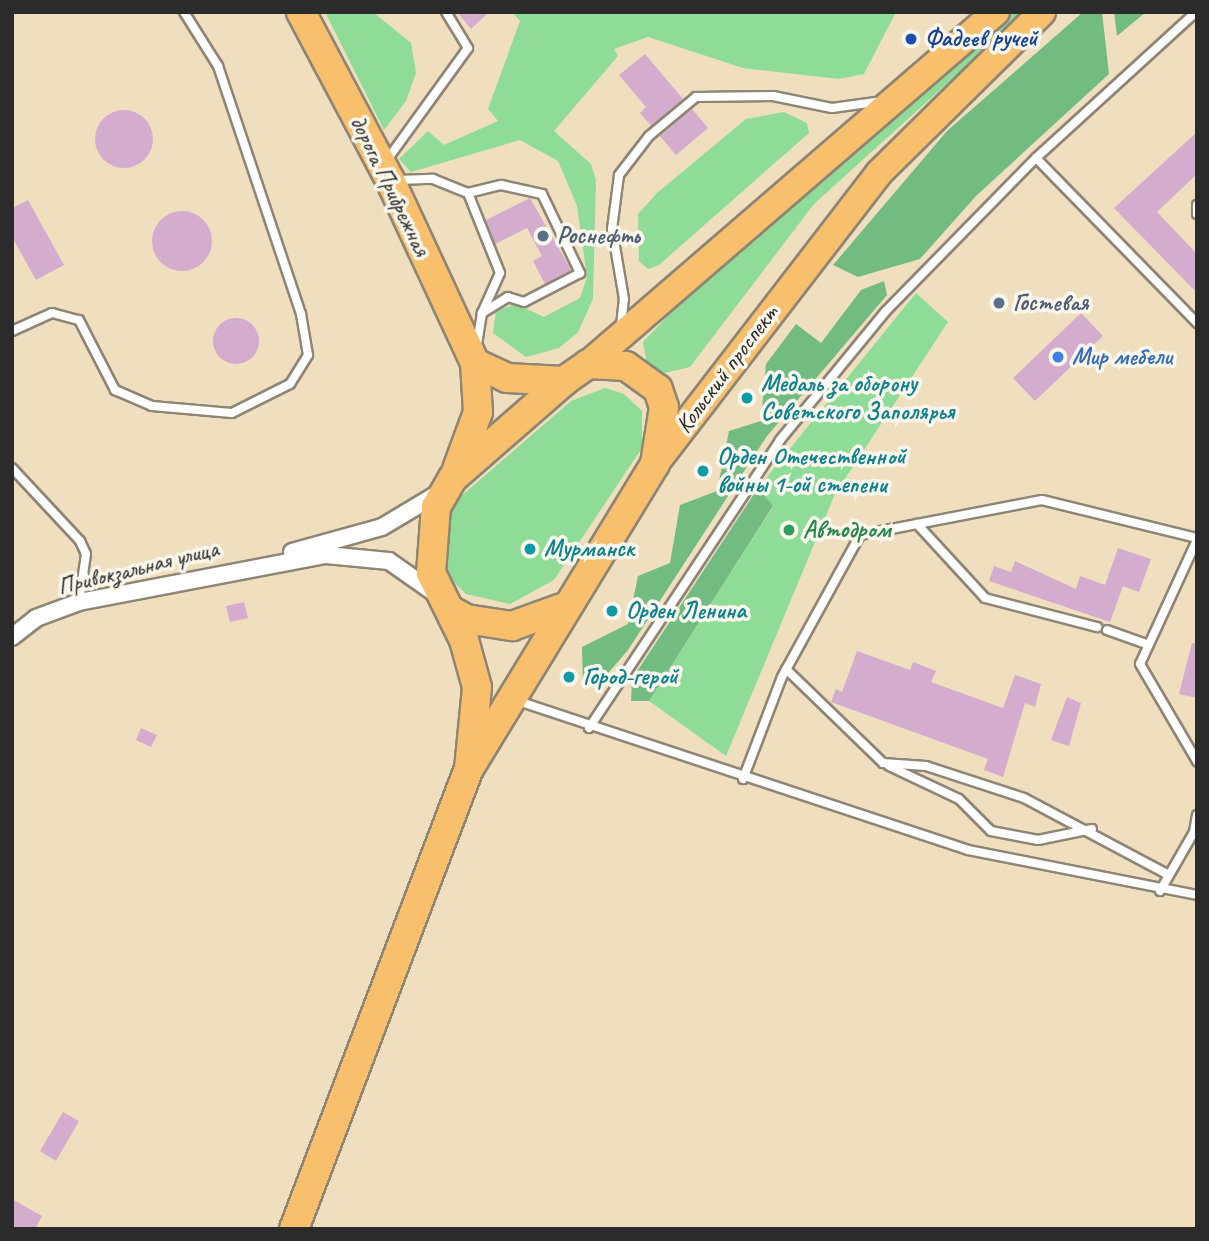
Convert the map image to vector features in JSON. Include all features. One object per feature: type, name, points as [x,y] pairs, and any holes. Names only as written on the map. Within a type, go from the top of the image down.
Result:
[{"type":"highway","name":"дорога Прибрежная","points":[[301,12],[387,173],[475,363]]},
{"type":"highway","points":[[475,363],[507,379],[565,381]]},
{"type":"highway","points":[[294,1229],[469,769],[477,687],[445,604],[429,547],[449,483],[478,412],[475,363]]},
{"type":"highway","points":[[449,483],[588,364],[626,366],[658,389],[665,425],[655,464]]},
{"type":"highway","name":"Кольский проспект","points":[[469,769],[562,608],[655,464]]},
{"type":"highway","points":[[445,604],[466,619],[512,626],[562,608]]},
{"type":"main road","points":[[588,364],[895,95],[996,12]]},
{"type":"main road","name":"Кольский проспект","points":[[655,464],[879,173],[1042,12]]},
{"type":"street","points":[[243,567],[382,527],[449,483]]},
{"type":"street","points":[[243,567],[355,555],[389,561],[445,604]]},
{"type":"street","name":"Привокзальная улица","points":[[12,637],[36,618],[79,602],[243,567]]},
{"type":"lane","points":[[12,331],[52,313],[79,320],[115,390],[152,406],[232,413],[290,384],[308,355],[301,314],[218,66],[184,12]]},
{"type":"lane","points":[[446,12],[468,48],[387,173],[433,179],[468,193],[501,185],[542,194],[580,273],[524,302],[508,296],[482,313]]},
{"type":"lane","points":[[589,728],[780,440],[885,312],[1036,158],[1196,12]]},
{"type":"lane","points":[[620,334],[624,299],[612,229],[619,175],[649,136],[696,97],[773,96],[832,108],[895,95]]},
{"type":"lane","points":[[1036,158],[1197,323]]},
{"type":"lane","points":[[468,193],[500,273],[482,313],[475,363]]},
{"type":"lane","points":[[1197,205],[1197,214]]},
{"type":"lane","points":[[12,468],[80,541],[86,554],[79,602]]},
{"type":"lane","points":[[743,779],[786,669],[860,535],[1042,500],[1197,539],[1146,644],[1140,664],[1197,761]]},
{"type":"lane","points":[[917,524],[985,598],[1097,627]]},
{"type":"lane","points":[[1107,630],[1146,644]]},
{"type":"lane","points":[[786,669],[883,763],[959,799],[991,831],[1038,840],[1093,829]]},
{"type":"lane","points":[[512,698],[589,728],[968,850],[1160,891],[1197,895]]},
{"type":"lane","points":[[883,763],[926,766],[1093,829],[1166,873]]},
{"type":"lane","points":[[1160,891],[1166,873],[1194,832],[1197,815]]},
{"type":"green space","points":[[325,12],[373,12],[411,43],[416,73],[406,101],[384,130]]},
{"type":"green space","points":[[512,12],[896,12],[864,74],[839,79],[743,68],[648,37],[614,49],[618,56],[554,131],[591,164],[596,180],[593,299],[578,332],[559,348],[526,357],[493,333],[496,311],[516,304],[544,317],[580,298],[587,277],[577,206],[558,161],[520,140],[411,172],[399,159],[428,131],[444,145],[498,121],[488,109],[520,21]]},
{"type":"green space","points":[[1010,12],[1026,12],[814,204],[690,367],[660,374],[647,364],[643,342],[683,300]]},
{"type":"green space","points":[[1083,12],[1102,12],[1109,74],[976,196],[920,259],[858,277],[833,265],[947,131]]},
{"type":"green space","points":[[1114,12],[1146,12],[1117,36]]},
{"type":"green space","points":[[784,112],[807,123],[809,133],[659,265],[648,269],[639,261],[638,214],[657,193],[746,119]]},
{"type":"green space","points":[[884,281],[887,295],[767,436],[628,650],[598,685],[583,685],[582,647],[628,624],[638,576],[670,563],[680,505],[717,491],[729,431],[761,421],[766,364],[796,324],[821,343],[861,290]]},
{"type":"green space","name":"Автодром","points":[[916,293],[948,322],[835,494],[726,756],[649,701],[773,507],[758,488]]},
{"type":"green space","points":[[605,388],[624,394],[642,411],[642,448],[554,580],[510,604],[466,594],[449,577],[440,554],[454,502],[571,401]]},
{"type":"green space","points":[[758,488],[773,506],[649,701],[631,701],[632,679]]},
{"type":"building","points":[[457,12],[489,12],[471,29]]},
{"type":"building","points":[[645,54],[683,99],[651,126],[640,113],[646,107],[619,75]]},
{"type":"building","points":[[692,109],[708,128],[676,155],[660,136]]},
{"type":"building","points":[[118,110],[130,110],[145,118],[153,133],[153,145],[145,160],[130,168],[118,168],[103,160],[95,145],[95,133],[103,118]]},
{"type":"building","points":[[1197,132],[1197,174],[1157,212],[1197,254],[1197,293],[1114,208]]},
{"type":"building","name":"Роснефть","points":[[530,198],[571,270],[545,284],[533,261],[542,256],[527,228],[495,244],[486,220]]},
{"type":"building","points":[[28,200],[64,265],[36,280],[12,237],[12,208]]},
{"type":"building","points":[[182,211],[199,216],[207,224],[212,241],[207,258],[199,266],[182,271],[165,266],[157,258],[152,241],[157,224],[165,216]]},
{"type":"building","name":"Мир мебели","points":[[1081,313],[1103,336],[1035,401],[1013,378]]},
{"type":"building","points":[[236,318],[245,319],[252,325],[258,332],[258,350],[252,357],[245,363],[236,364],[227,363],[220,357],[214,350],[213,341],[214,332],[220,325],[227,319]]},
{"type":"building","points":[[1118,548],[1151,559],[1139,592],[1123,586],[1110,622],[989,581],[994,566],[1011,572],[1015,561],[1076,589],[1080,576],[1105,585]]},
{"type":"building","points":[[244,602],[248,618],[230,622],[226,606]]},
{"type":"building","points":[[1192,643],[1197,644],[1197,698],[1179,694]]},
{"type":"building","points":[[857,651],[910,670],[913,662],[936,671],[931,682],[1003,708],[1015,675],[1041,684],[1035,707],[1025,703],[1003,777],[984,770],[988,759],[831,702],[836,689],[842,692]]},
{"type":"building","points":[[1067,697],[1081,703],[1069,746],[1051,740]]},
{"type":"building","points":[[141,728],[157,735],[151,747],[136,740]]},
{"type":"building","points":[[63,1112],[79,1121],[56,1161],[40,1151]]},
{"type":"building","points":[[12,1199],[42,1216],[35,1229],[12,1229]]},
{"type":"place","name":"Фадеев ручей","points":[[911,39]]},
{"type":"place","name":"Роснефть","points":[[543,236]]},
{"type":"place","name":"Гостевая","points":[[999,303]]},
{"type":"place","name":"Мир мебели","points":[[1058,357]]},
{"type":"place","name":"Медаль за оборону Советского Заполярья","points":[[747,398]]},
{"type":"place","name":"Орден Отечественной войны 1-ой степени","points":[[703,471]]},
{"type":"place","name":"Автодром","points":[[789,530]]},
{"type":"place","name":"Мурманск","points":[[530,549]]},
{"type":"place","name":"Орден Ленина","points":[[612,611]]},
{"type":"place","name":"Город-герой","points":[[569,677]]}]
